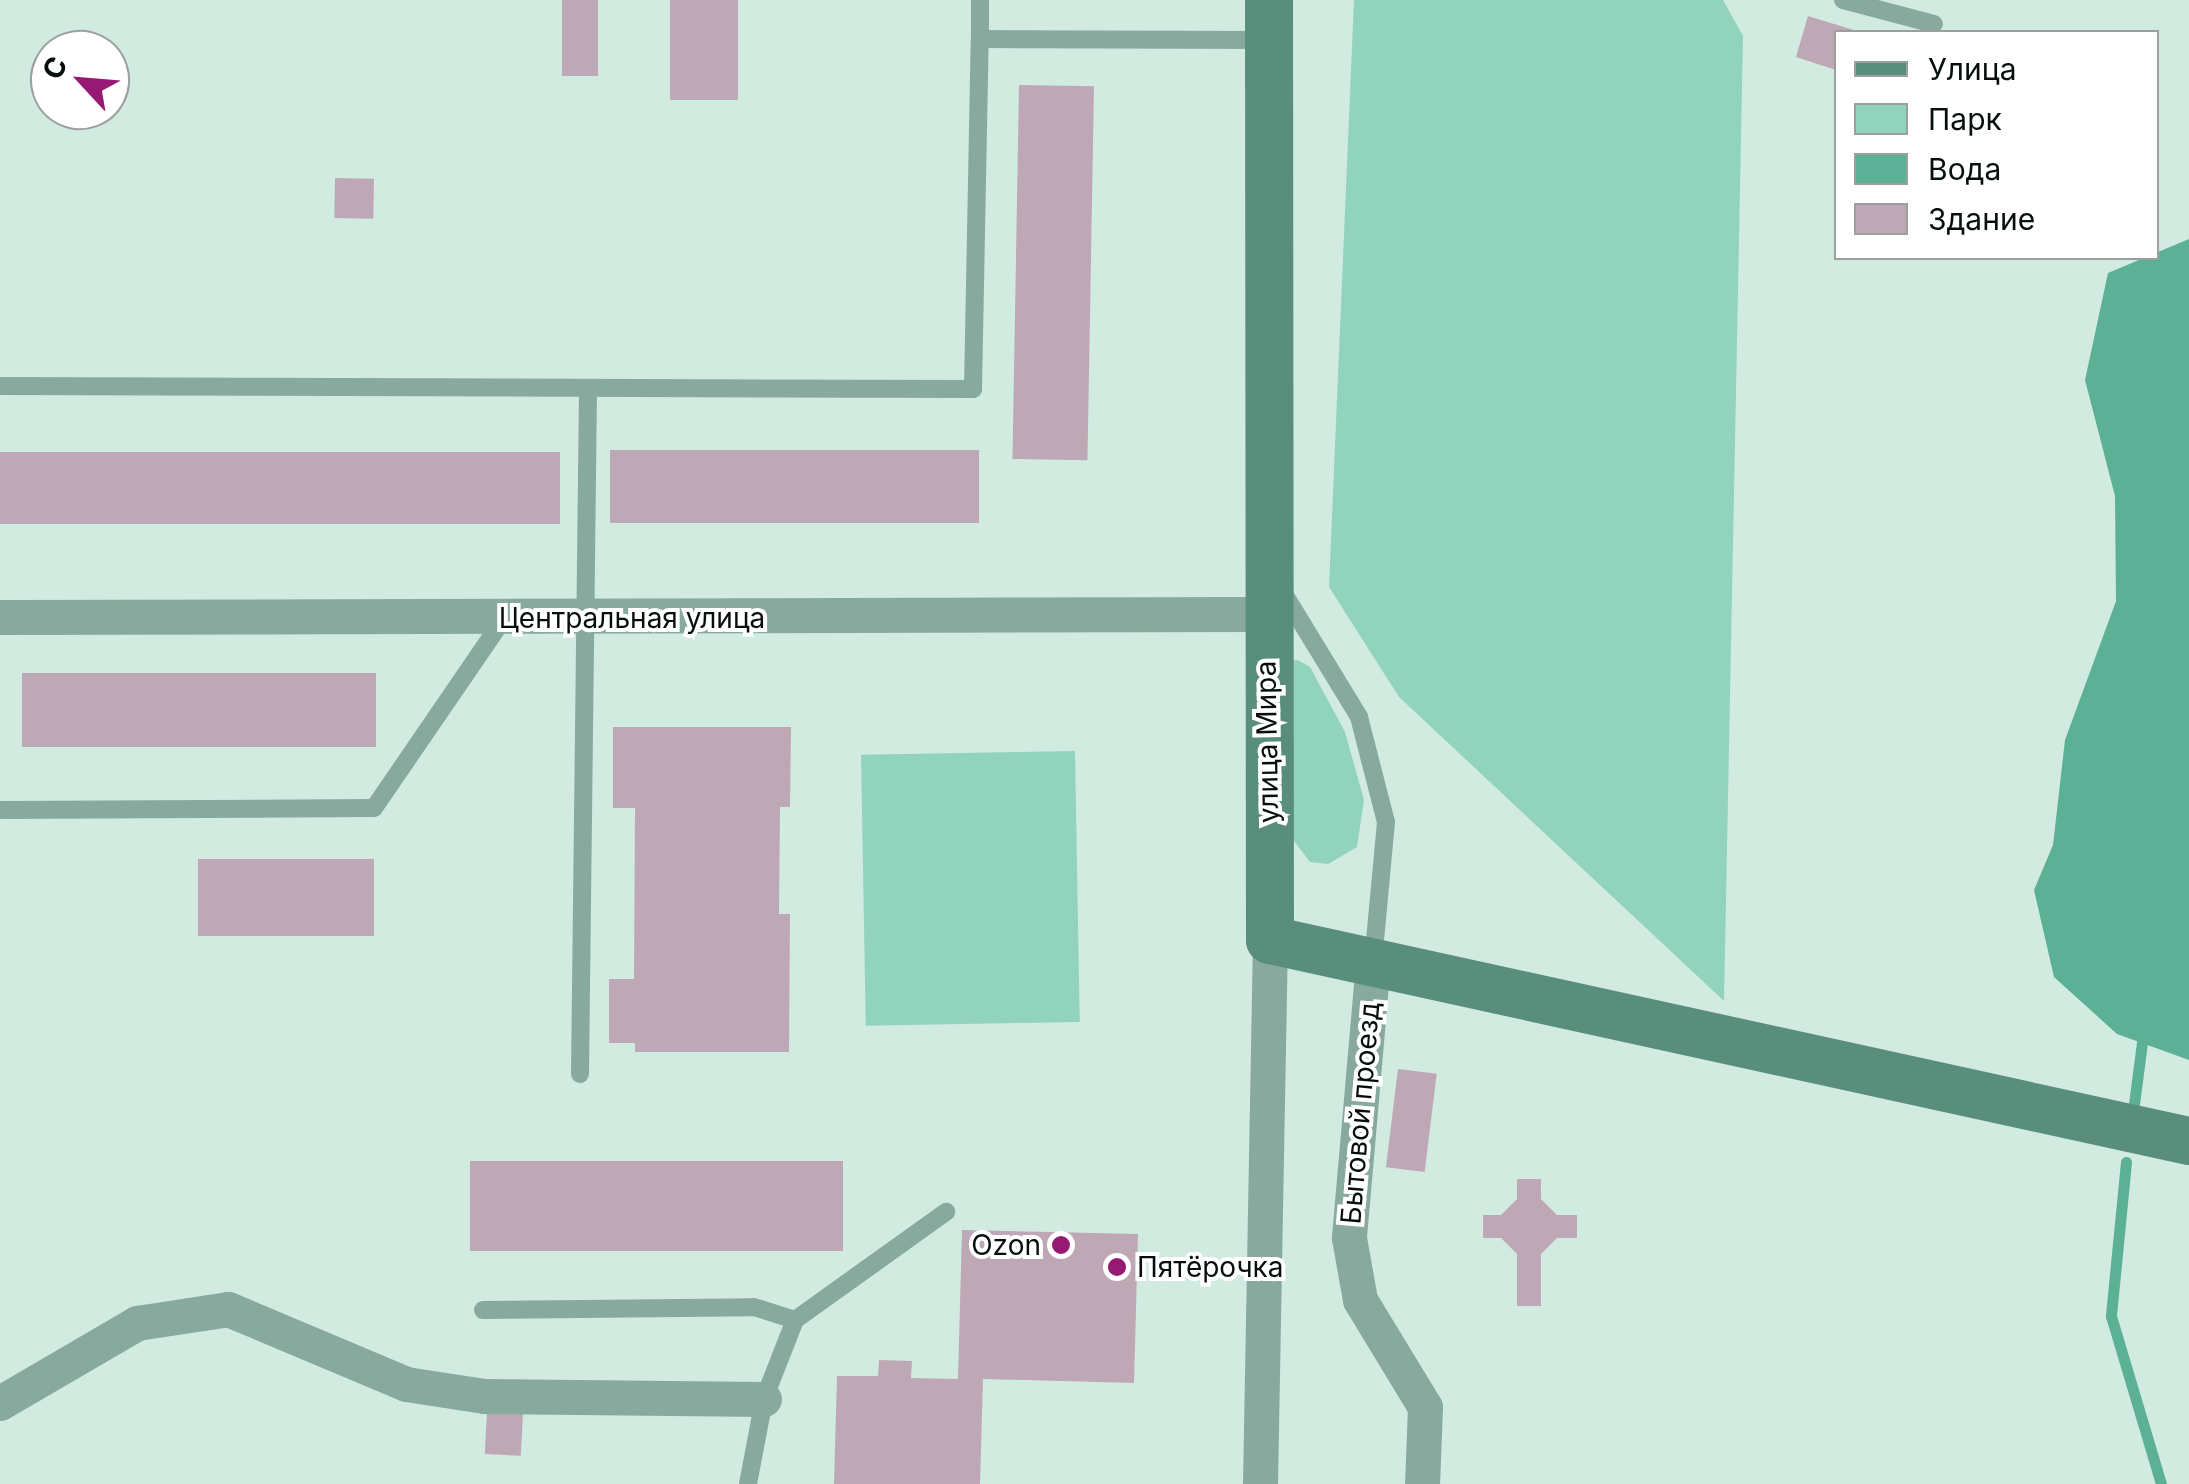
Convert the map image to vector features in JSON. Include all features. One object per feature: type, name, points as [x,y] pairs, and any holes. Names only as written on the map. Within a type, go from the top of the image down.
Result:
[{"type":"street","name":"улица Мира","points":[[1260,1484],[1270,940],[1265,614],[1269,20]]},
{"type":"street","name":"Центральная улица","points":[[0,616],[1265,614]]},
{"type":"street","points":[[1270,940],[2189,1141]]},
{"type":"street","name":"Бытовой проезд","points":[[1373,962],[1349,1238],[1360,1300],[1425,1407],[1422,1484]]},
{"type":"street","points":[[0,1403],[137,1323],[228,1308],[406,1384],[484,1396],[764,1399]]},
{"type":"lane","points":[[0,386],[973,388],[980,0]]},
{"type":"lane","points":[[1843,0],[1934,24]]},
{"type":"lane","points":[[980,39],[1269,20]]},
{"type":"lane","points":[[580,1074],[588,388]]},
{"type":"lane","points":[[1265,564],[1359,717],[1386,822],[1373,962]]},
{"type":"lane","points":[[0,810],[374,808],[504,618]]},
{"type":"lane","points":[[748,1484],[764,1399],[795,1320],[946,1212]]},
{"type":"lane","points":[[483,1310],[754,1307],[795,1320]]},
{"type":"green space","points":[[1354,0],[1723,0],[1743,36],[1724,1001],[1399,697],[1329,587]]},
{"type":"green space","points":[[1298,660],[1310,667],[1345,732],[1364,800],[1357,847],[1328,864],[1310,862],[1288,833],[1288,661]]},
{"type":"green space","points":[[1075,751],[1080,1022],[866,1026],[861,755]]},
{"type":"water","points":[[2189,239],[2189,1060],[2117,1034],[2054,977],[2034,890],[2053,845],[2065,740],[2116,601],[2115,496],[2085,380],[2108,273],[2139,260],[2159,260],[2159,252]]},
{"type":"building","points":[[562,0],[598,0],[598,76],[562,76]]},
{"type":"building","points":[[670,0],[738,0],[738,100],[670,100]]},
{"type":"building","points":[[1808,16],[1854,30],[1834,30],[1834,69],[1796,57]]},
{"type":"building","points":[[1019,85],[1094,86],[1087,460],[1012,459]]},
{"type":"building","points":[[335,178],[374,179],[373,219],[334,218]]},
{"type":"building","points":[[610,450],[979,450],[979,523],[610,523]]},
{"type":"building","points":[[0,452],[560,452],[560,524],[0,524]]},
{"type":"building","points":[[22,673],[376,673],[376,747],[22,747]]},
{"type":"building","points":[[613,727],[791,727],[790,807],[780,807],[779,914],[790,914],[789,1052],[635,1052],[635,1043],[609,1043],[609,979],[634,979],[635,808],[613,808]]},
{"type":"building","points":[[198,859],[374,859],[374,936],[198,936]]},
{"type":"building","points":[[1398,1069],[1437,1074],[1425,1172],[1386,1167]]},
{"type":"building","points":[[470,1161],[843,1161],[843,1251],[470,1251]]},
{"type":"building","points":[[1517,1179],[1541,1179],[1541,1199],[1557,1215],[1577,1215],[1577,1238],[1557,1238],[1541,1254],[1541,1306],[1517,1306],[1517,1254],[1501,1238],[1483,1238],[1483,1215],[1501,1215],[1517,1199]]},
{"type":"building","points":[[962,1230],[1138,1234],[1134,1383],[983,1379],[980,1484],[834,1484],[837,1376],[878,1376],[879,1360],[912,1361],[911,1378],[958,1379]]},
{"type":"building","points":[[487,1412],[523,1414],[521,1456],[485,1454]]},
{"type":"waterway","points":[[2134,1104],[2142,1042]]},
{"type":"waterway","points":[[2126,1162],[2111,1316],[2161,1484]]},
{"type":"place","name":"Ozon","points":[[1061,1245]]},
{"type":"place","name":"Пятёрочка","points":[[1117,1267]]}]
